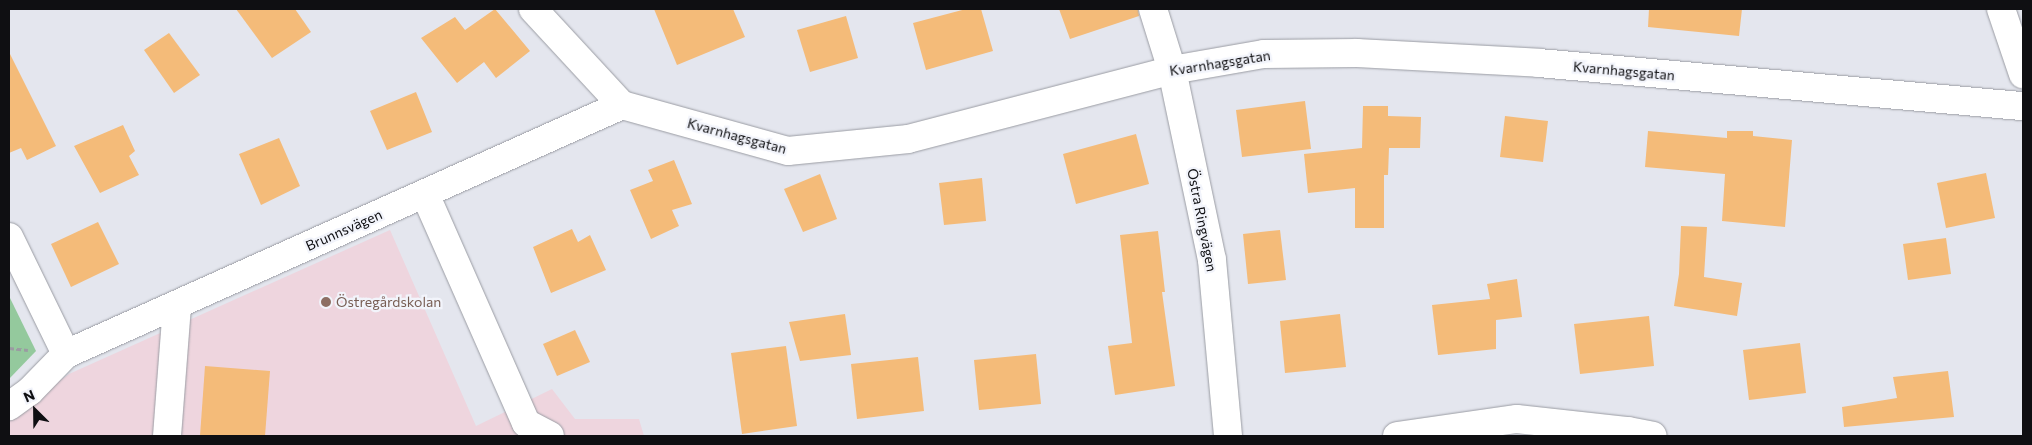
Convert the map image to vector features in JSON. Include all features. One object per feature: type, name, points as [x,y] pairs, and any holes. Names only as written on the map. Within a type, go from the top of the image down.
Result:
[{"type":"street","points":[[533,9],[622,105]]},
{"type":"street","name":"Östra Ringvägen","points":[[1153,9],[1172,70],[1212,260],[1228,436]]},
{"type":"street","points":[[2001,9],[2023,74]]},
{"type":"street","name":"Kvarnhagsgatan","points":[[622,105],[788,152],[908,139],[1172,70],[1264,54],[1357,53],[1539,63],[2023,106]]},
{"type":"street","name":"Brunnsvägen","points":[[66,354],[622,105]]},
{"type":"street","points":[[425,194],[526,424],[550,436]]},
{"type":"street","points":[[9,237],[66,354],[30,391],[9,406]]},
{"type":"street","points":[[167,436],[177,304]]},
{"type":"street","points":[[1397,436],[1519,427],[1628,431],[1653,436]]},
{"type":"shaded area","name":"Östregårdskolan","points":[[390,230],[476,426],[552,389],[575,419],[639,419],[644,436],[9,436],[9,418],[69,374]]},
{"type":"green space","points":[[9,296],[36,351],[9,379]]},
{"type":"building","points":[[236,9],[295,9],[311,32],[272,58]]},
{"type":"building","points":[[495,9],[530,51],[496,78],[484,62],[457,83],[421,38],[455,17],[465,30]]},
{"type":"building","points":[[654,9],[733,9],[745,37],[677,65]]},
{"type":"building","points":[[966,9],[981,9],[993,51],[926,70],[913,23]]},
{"type":"building","points":[[1059,9],[1138,9],[1139,16],[1070,39]]},
{"type":"building","points":[[1649,9],[1742,9],[1739,36],[1648,27]]},
{"type":"building","points":[[846,16],[858,58],[810,72],[797,30]]},
{"type":"building","points":[[169,33],[200,75],[174,93],[144,50]]},
{"type":"building","points":[[9,52],[56,146],[27,160],[21,148],[9,153]]},
{"type":"building","points":[[416,92],[432,132],[387,150],[370,111]]},
{"type":"building","points":[[1305,101],[1311,149],[1242,157],[1236,110]]},
{"type":"building","points":[[1363,106],[1388,106],[1388,116],[1421,117],[1420,148],[1389,148],[1388,175],[1384,175],[1384,228],[1355,228],[1355,188],[1308,193],[1304,154],[1362,148]]},
{"type":"building","points":[[1505,116],[1548,121],[1543,162],[1500,157]]},
{"type":"building","points":[[123,125],[135,151],[129,156],[139,175],[100,193],[74,146]]},
{"type":"building","points":[[1648,131],[1727,138],[1727,131],[1753,131],[1753,136],[1792,140],[1785,227],[1722,221],[1725,174],[1645,167]]},
{"type":"building","points":[[1136,134],[1149,184],[1076,204],[1063,154]]},
{"type":"building","points":[[279,138],[300,186],[261,205],[239,154]]},
{"type":"building","points":[[674,160],[692,204],[672,210],[679,226],[651,239],[630,190],[653,181],[648,170]]},
{"type":"building","points":[[1986,173],[1995,218],[1946,228],[1937,183]]},
{"type":"building","points":[[820,174],[837,219],[803,232],[784,189]]},
{"type":"building","points":[[982,178],[986,221],[944,225],[939,183]]},
{"type":"building","points":[[98,222],[119,264],[71,287],[51,244]]},
{"type":"building","points":[[1681,226],[1707,227],[1704,277],[1742,283],[1737,316],[1674,306],[1679,274]]},
{"type":"building","points":[[572,229],[578,242],[590,235],[606,270],[551,293],[533,247]]},
{"type":"building","points":[[1280,230],[1286,280],[1248,284],[1243,234]]},
{"type":"building","points":[[1158,231],[1165,292],[1162,292],[1175,386],[1115,395],[1108,346],[1132,343],[1120,235]]},
{"type":"building","points":[[1946,238],[1951,274],[1908,280],[1903,244]]},
{"type":"building","points":[[1517,279],[1522,317],[1496,320],[1496,349],[1438,355],[1432,305],[1490,299],[1487,284]]},
{"type":"building","points":[[845,314],[851,355],[800,361],[789,322]]},
{"type":"building","points":[[1340,314],[1346,367],[1285,373],[1280,321]]},
{"type":"building","points":[[1649,316],[1654,366],[1580,374],[1574,324]]},
{"type":"building","points":[[575,330],[590,362],[557,376],[543,344]]},
{"type":"building","points":[[1800,343],[1806,393],[1749,400],[1743,350]]},
{"type":"building","points":[[786,346],[797,426],[742,434],[731,353]]},
{"type":"building","points":[[1036,354],[1041,404],[979,410],[974,360]]},
{"type":"building","points":[[918,357],[924,411],[857,419],[851,364]]},
{"type":"building","points":[[205,366],[270,371],[265,436],[200,436]]},
{"type":"building","points":[[1948,371],[1954,417],[1844,427],[1842,407],[1897,398],[1893,377]]},
{"type":"place","name":"Östregårdskolan","points":[[326,302]]}]
